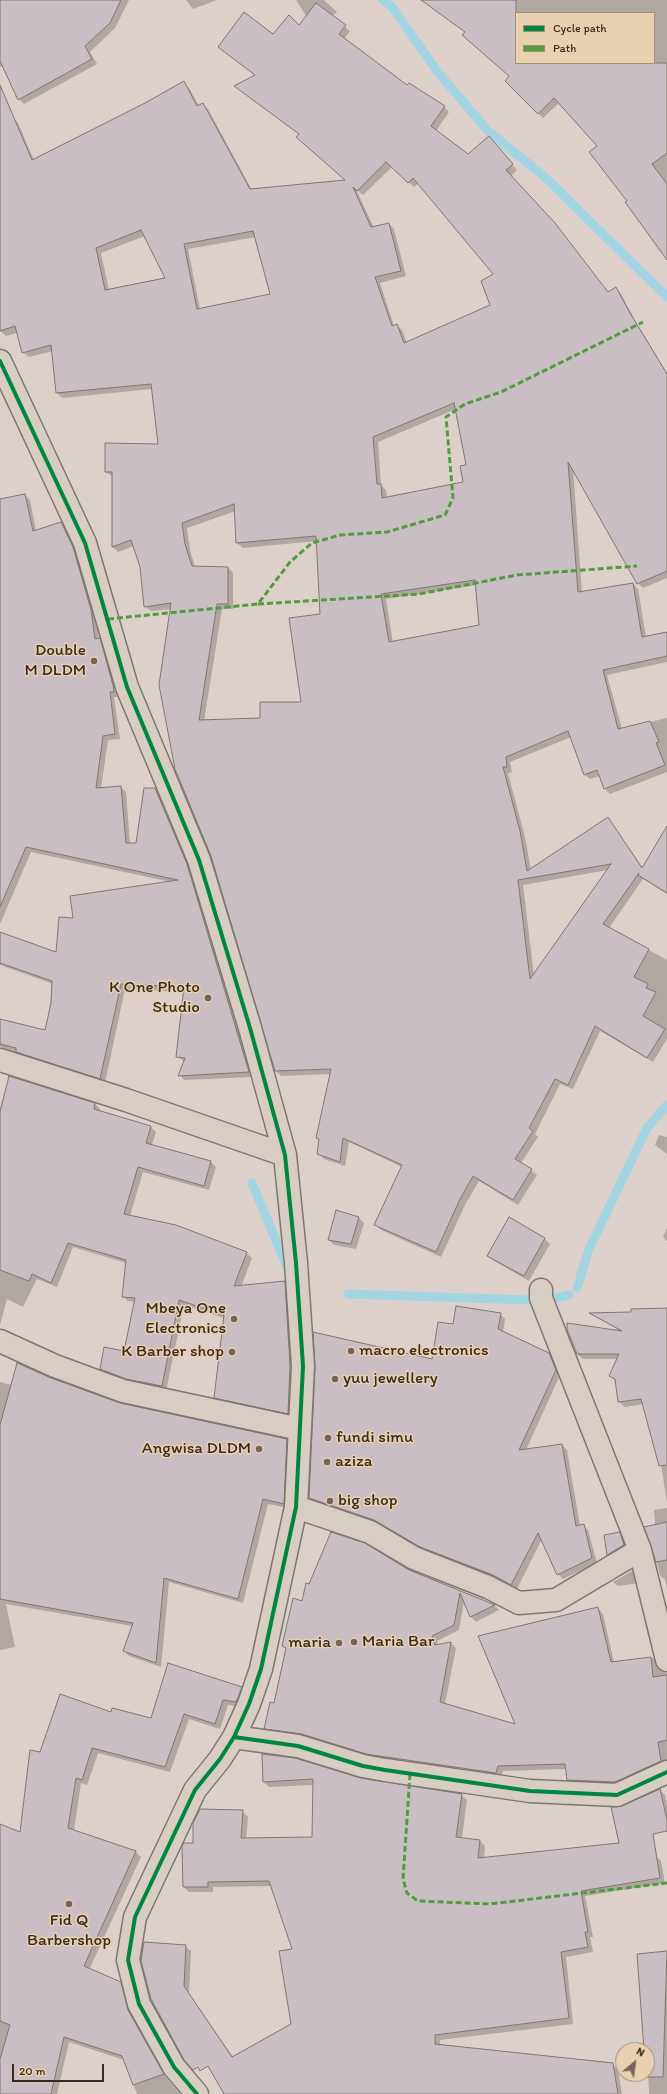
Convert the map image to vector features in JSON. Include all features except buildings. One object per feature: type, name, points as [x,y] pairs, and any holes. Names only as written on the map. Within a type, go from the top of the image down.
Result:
[{"type":"street","points":[[0,362],[85,543],[128,686],[199,860],[285,1155],[296,1263],[303,1366],[296,1507],[261,1668],[249,1704],[234,1737],[220,1759],[195,1790],[135,1916],[128,1960],[139,2004],[174,2067],[197,2094]]},
{"type":"street","points":[[0,1060],[126,1100],[285,1155]]},
{"type":"street","points":[[541,1290],[541,1298],[640,1550],[667,1660]]},
{"type":"street","points":[[0,1341],[55,1366],[123,1391],[300,1429]]},
{"type":"street","points":[[296,1507],[370,1532],[414,1558],[488,1587],[519,1603],[556,1600],[640,1550]]},
{"type":"street","points":[[234,1737],[298,1746],[363,1766],[530,1791],[617,1795],[667,1772]]},
{"type":"waterway","points":[[383,0],[392,7],[437,71],[488,131],[545,177],[667,297]]},
{"type":"waterway","points":[[577,1288],[589,1249],[647,1128],[667,1105]]},
{"type":"waterway","points":[[252,1183],[289,1272]]},
{"type":"waterway","points":[[348,1294],[529,1300]]},
{"type":"waterway","points":[[550,1299],[569,1295]]},
{"type":"marked path","points":[[108,619],[258,604],[290,562],[312,543],[340,535],[387,532],[445,515],[453,498],[446,417],[465,404],[501,392],[643,322]]},
{"type":"marked path","points":[[258,604],[419,594],[517,575],[637,566]]},
{"type":"marked path","points":[[410,1774],[403,1879],[407,1893],[418,1901],[490,1904],[667,1883]]},
{"type":"cycle path","points":[[0,361],[85,543],[127,687],[199,860],[250,1028],[285,1155],[296,1263],[303,1366],[296,1507],[261,1669],[249,1704],[234,1737],[220,1759],[195,1790],[135,1917],[128,1960],[139,2004],[174,2067],[197,2094]]},
{"type":"cycle path","points":[[234,1737],[298,1746],[363,1766],[530,1791],[617,1795],[667,1772]]},
{"type":"place","name":"Double M DLDM","points":[[94,661]]},
{"type":"place","name":"K One Photo Studio","points":[[208,998]]},
{"type":"place","name":"Mbeya One Electronics","points":[[234,1319]]},
{"type":"place","name":"macro electronics","points":[[351,1351]]},
{"type":"place","name":"K Barber shop","points":[[232,1352]]},
{"type":"place","name":"yuu jewellery","points":[[335,1379]]},
{"type":"place","name":"fundi simu","points":[[328,1438]]},
{"type":"place","name":"Angwisa DLDM","points":[[259,1449]]},
{"type":"place","name":"aziza","points":[[327,1462]]},
{"type":"place","name":"big shop","points":[[330,1501]]},
{"type":"place","name":"Maria Bar","points":[[354,1642]]},
{"type":"place","name":"maria","points":[[339,1643]]},
{"type":"place","name":"Fid Q Barbershop","points":[[69,1904]]}]
